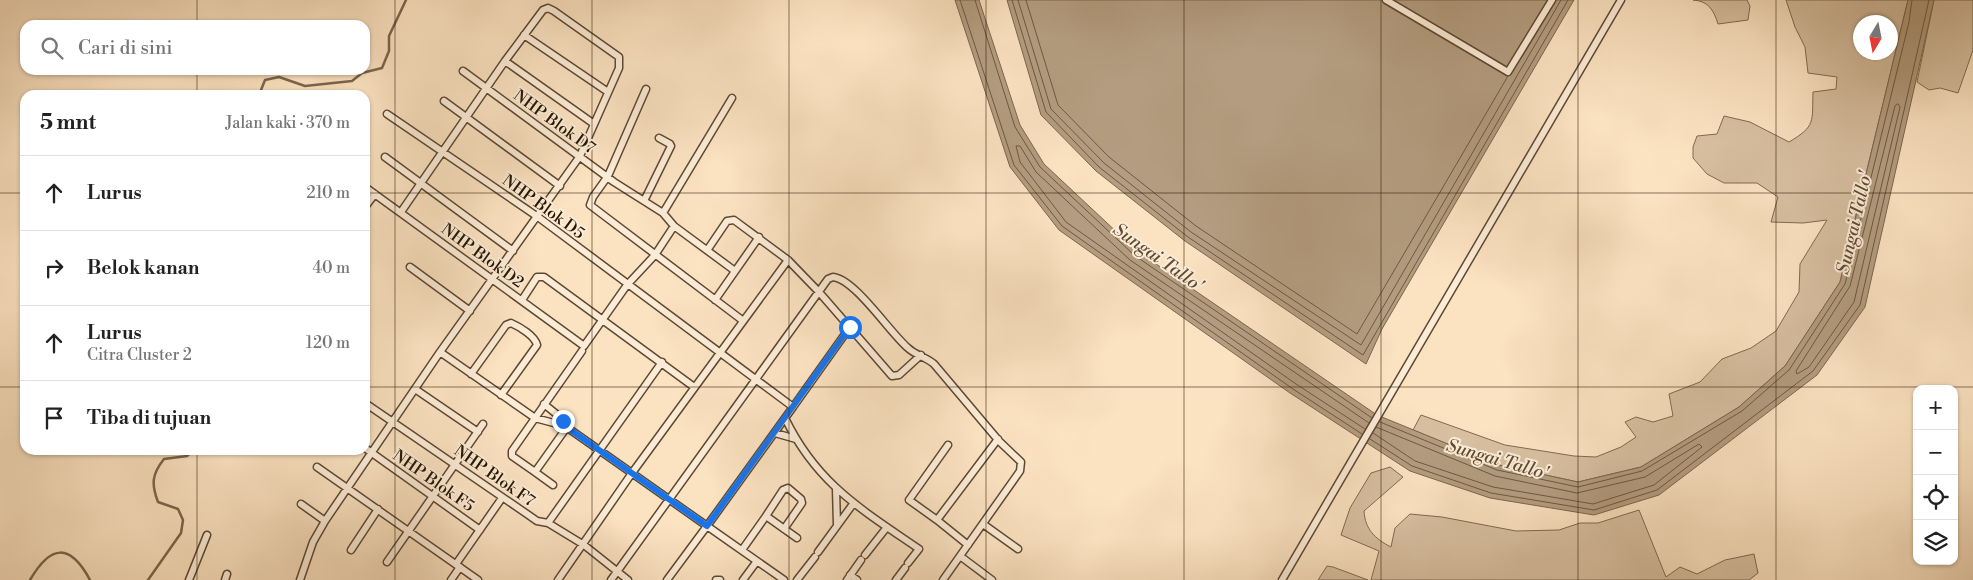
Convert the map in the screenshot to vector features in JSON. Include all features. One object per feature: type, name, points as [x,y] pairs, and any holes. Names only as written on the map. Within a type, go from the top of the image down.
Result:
[{"type":"street","points":[[1386,0],[1508,72],[1552,0]]},
{"type":"street","points":[[1282,580],[1387,404],[1621,0]]},
{"type":"street","points":[[300,580],[313,542],[325,521],[440,352],[580,156],[620,68],[619,58],[554,11],[548,8],[543,10],[401,212]]},
{"type":"street","points":[[524,35],[608,92]]},
{"type":"street","points":[[505,62],[594,124]]},
{"type":"street","name":"NHP Blok D7","points":[[464,71],[486,89],[663,213],[674,226],[736,271]]},
{"type":"street","points":[[646,89],[608,176],[591,201],[590,206],[742,320]]},
{"type":"street","points":[[663,213],[732,98]]},
{"type":"street","name":"NHP Blok D5","points":[[444,101],[560,186]]},
{"type":"street","name":"NHP Blok D5","points":[[388,114],[538,217],[793,407]]},
{"type":"street","points":[[644,201],[671,146],[659,138]]},
{"type":"street","points":[[384,157],[421,186],[513,251]]},
{"type":"street","name":"NHP Blok D2","points":[[370,190],[493,278],[583,348]]},
{"type":"street","points":[[370,200],[375,194]]},
{"type":"street","points":[[708,249],[731,219],[759,236],[790,262],[819,292],[892,376],[899,375],[922,354]]},
{"type":"street","points":[[553,485],[511,454],[627,285],[654,255],[674,226]]},
{"type":"street","points":[[715,300],[759,236]]},
{"type":"street","points":[[558,580],[584,545],[632,472],[742,320],[790,262]]},
{"type":"street","points":[[410,267],[470,311]]},
{"type":"street","points":[[522,300],[537,278],[544,277],[694,387]]},
{"type":"street","points":[[611,580],[828,279],[836,277],[842,280],[877,314],[907,348],[922,354],[934,364],[998,439],[1021,462],[1022,466],[943,580]]},
{"type":"street","points":[[471,374],[506,325],[511,323],[517,326],[535,340],[536,344],[501,395]]},
{"type":"street","points":[[667,580],[850,327]]},
{"type":"street","points":[[440,352],[535,418],[566,427],[600,449],[669,501],[784,580]]},
{"type":"street","name":"NHP Blok F7","points":[[370,406],[394,420],[502,498],[537,521],[548,523],[662,362]]},
{"type":"street","points":[[415,388],[478,432]]},
{"type":"street","points":[[544,404],[560,417],[566,427]]},
{"type":"street","points":[[785,418],[805,454],[836,488],[853,504],[919,549],[896,580]]},
{"type":"street","points":[[387,562],[434,498],[483,424]]},
{"type":"street","points":[[535,472],[566,427]]},
{"type":"street","points":[[775,433],[796,439]]},
{"type":"street","points":[[937,520],[998,439]]},
{"type":"street","points":[[948,445],[907,502],[937,520],[968,545]]},
{"type":"street","name":"NHP Blok F5","points":[[372,452],[480,530]]},
{"type":"street","points":[[317,468],[478,580]]},
{"type":"street","points":[[742,550],[782,490],[788,488],[802,498],[802,503],[784,529]]},
{"type":"street","points":[[836,488],[837,525]]},
{"type":"street","points":[[451,580],[458,565],[502,498]]},
{"type":"street","points":[[300,504],[325,521]]},
{"type":"street","points":[[798,580],[853,504]]},
{"type":"street","points":[[351,550],[378,510]]},
{"type":"street","points":[[766,516],[797,538]]},
{"type":"street","points":[[548,523],[584,545],[628,580]]},
{"type":"street","points":[[983,524],[1018,549]]},
{"type":"street","points":[[857,580],[848,578],[887,526]]},
{"type":"street","points":[[188,580],[207,536]]},
{"type":"street","points":[[960,556],[992,580]]},
{"type":"street","points":[[743,580],[757,561]]},
{"type":"shaded area","points":[[1693,0],[1747,0],[1750,6],[1748,20],[1718,24],[1715,15],[1707,5]]},
{"type":"shaded area","points":[[1786,0],[1908,0],[1898,41],[1898,15],[1853,15],[1853,60],[1894,60],[1840,282],[1785,366],[1739,407],[1641,467],[1578,482],[1499,465],[1413,430],[1421,415],[1505,445],[1574,456],[1596,457],[1621,447],[1636,437],[1625,422],[1636,417],[1653,422],[1673,416],[1669,394],[1700,382],[1722,359],[1751,348],[1776,331],[1799,292],[1800,264],[1827,220],[1803,223],[1771,222],[1778,197],[1757,183],[1724,183],[1707,174],[1693,158],[1693,147],[1697,136],[1717,134],[1724,116],[1750,122],[1789,142],[1804,132],[1811,122],[1813,92],[1836,89],[1837,77],[1808,73],[1805,47],[1795,27]]},
{"type":"shaded area","points":[[1934,0],[1973,0],[1973,50],[1958,93],[1940,88],[1929,90],[1917,82]]},
{"type":"shaded area","points":[[1390,467],[1403,477],[1364,511],[1366,523],[1372,533],[1380,541],[1391,547],[1395,528],[1410,514],[1442,517],[1516,531],[1559,530],[1580,523],[1598,523],[1639,510],[1666,577],[1680,567],[1697,574],[1725,560],[1754,554],[1758,573],[1749,580],[1371,580],[1379,551],[1341,535],[1350,508],[1371,473]]},
{"type":"shaded area","points":[[1327,566],[1333,567],[1368,580],[1318,580]]},
{"type":"water","points":[[955,0],[979,0],[1020,125],[1044,164],[1137,251],[1377,415],[1499,465],[1578,482],[1641,467],[1739,407],[1785,366],[1840,282],[1894,60],[1898,60],[1898,41],[1908,0],[1934,0],[1865,307],[1817,375],[1659,495],[1594,515],[1490,498],[1410,471],[1290,393],[1059,230],[1010,167]]},
{"type":"water","points":[[1007,0],[1574,0],[1382,329],[1366,364],[1185,241],[1096,171],[1041,115]]},
{"type":"waterway","points":[[370,71],[382,68],[389,51],[389,36],[406,0]]},
{"type":"waterway","points":[[261,90],[265,80],[279,77],[305,86],[352,81],[360,75]]},
{"type":"waterway","points":[[148,580],[181,533],[183,520],[178,509],[158,502],[154,490],[155,474],[164,459],[188,455]]},
{"type":"waterway","points":[[30,580],[45,560],[53,554],[60,553],[68,554],[75,559],[90,580]]},
{"type":"route","points":[[563,421],[565,426],[707,526],[850,327]]},
{"type":"water label","name":"Sungai Tallo'","points":[[1854,223]]},
{"type":"water label","name":"Sungai Tallo'","points":[[1158,257]]},
{"type":"water label","name":"Sungai Tallo'","points":[[1497,459]]}]
